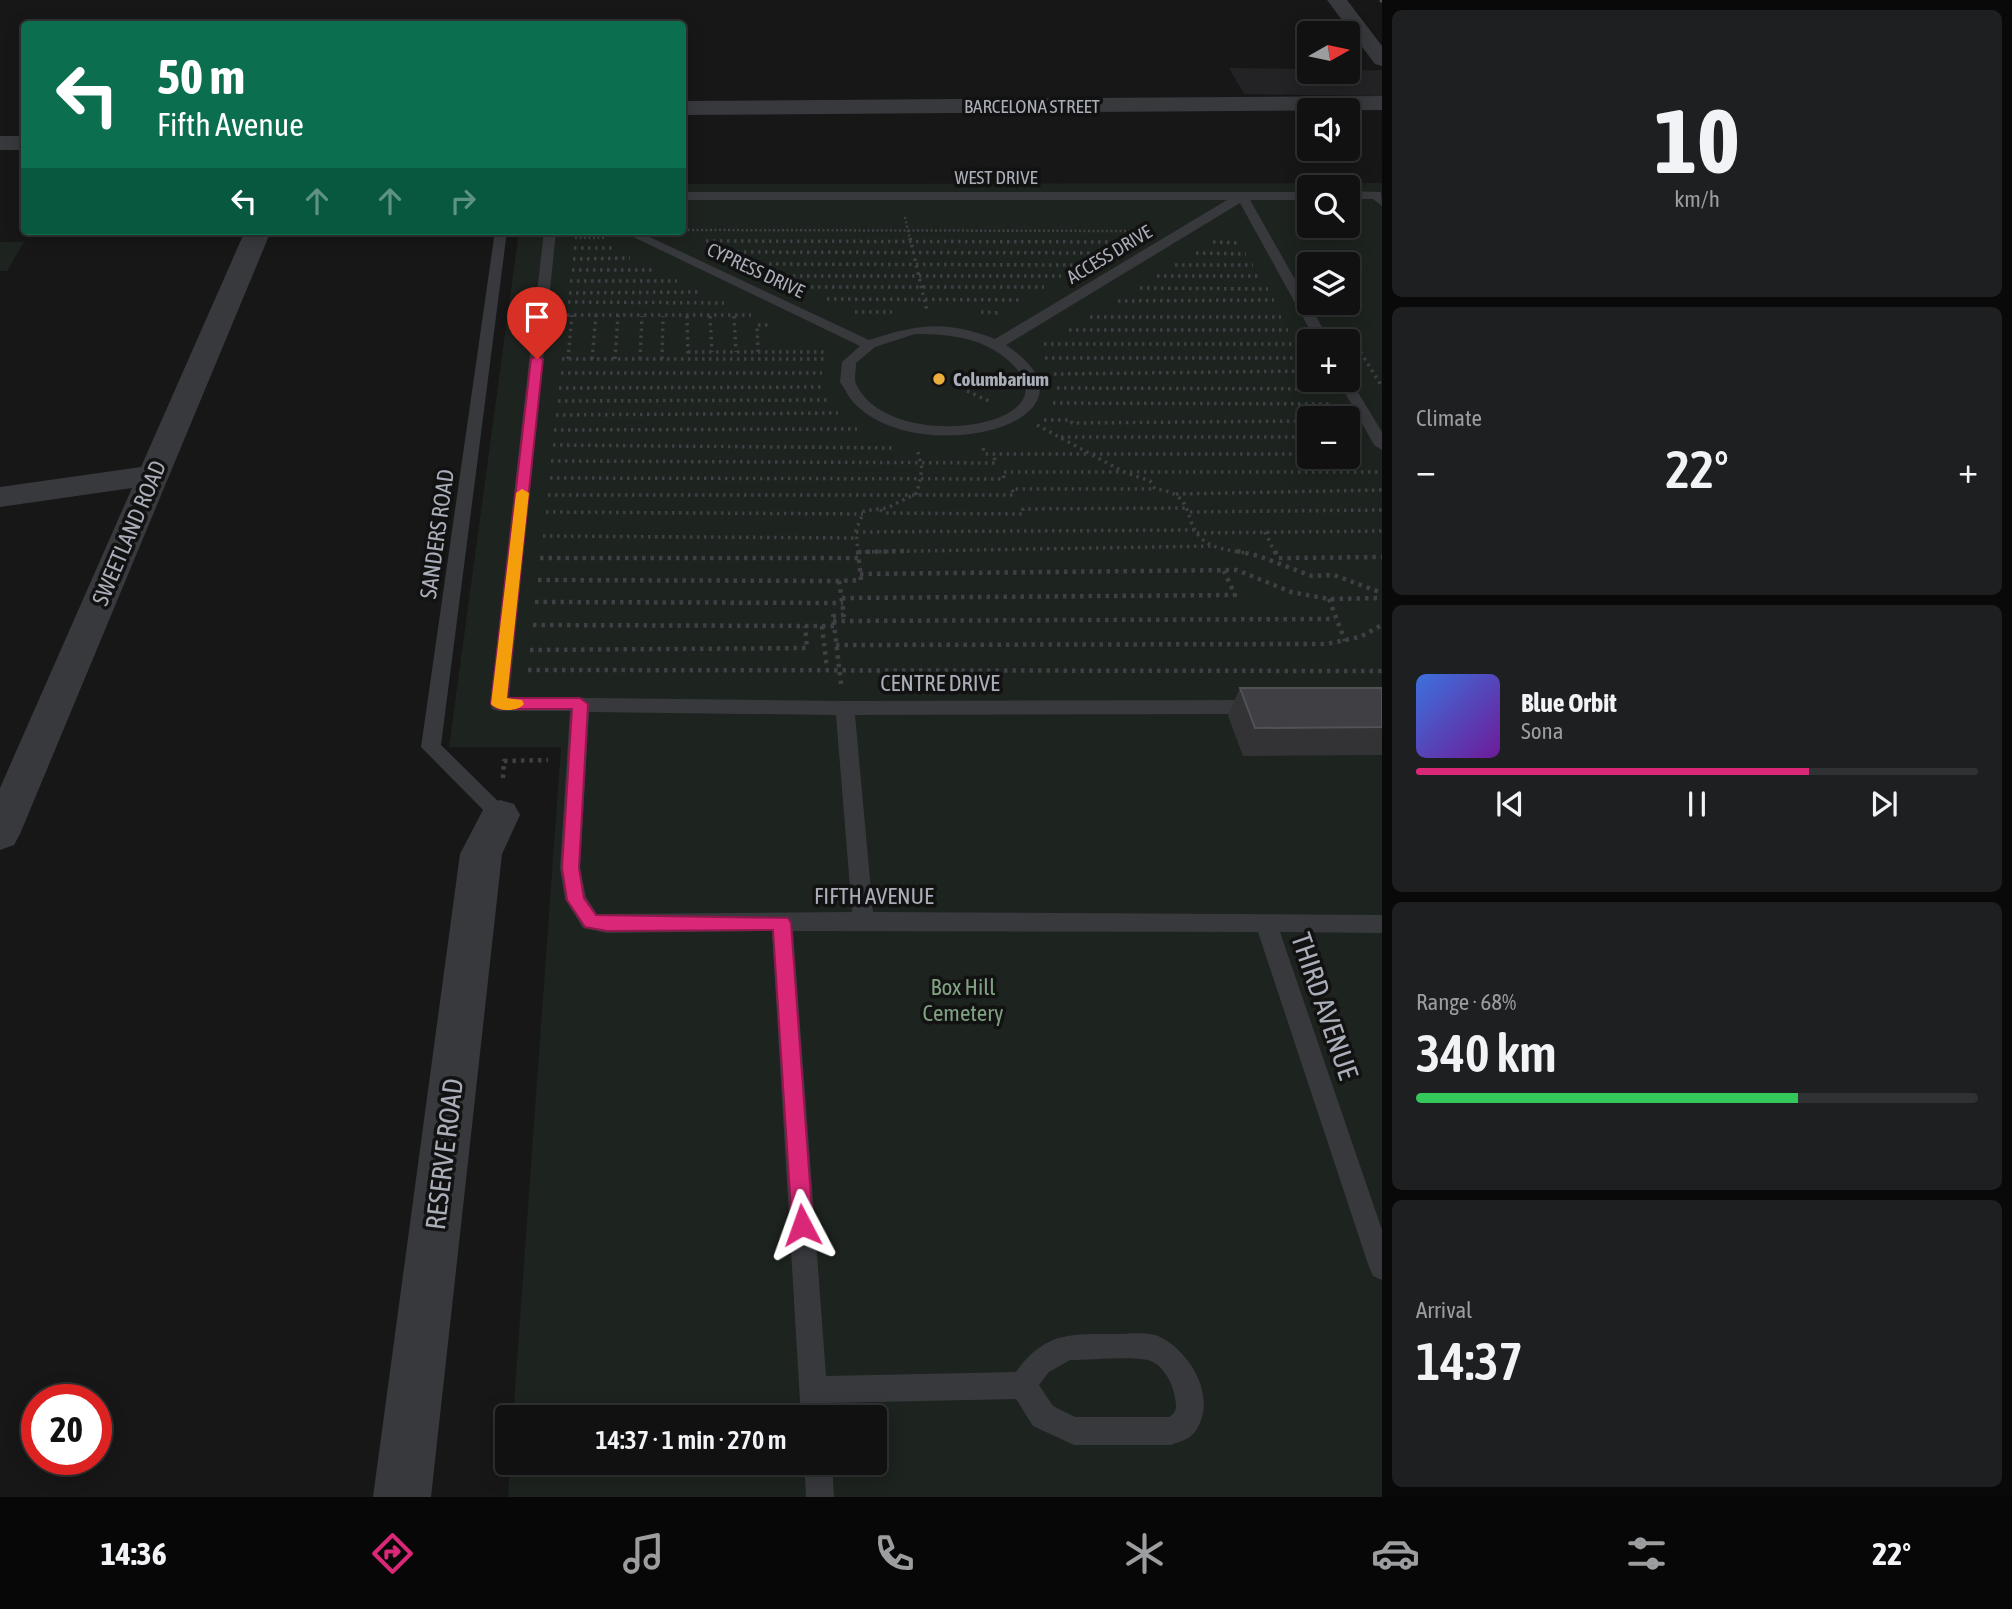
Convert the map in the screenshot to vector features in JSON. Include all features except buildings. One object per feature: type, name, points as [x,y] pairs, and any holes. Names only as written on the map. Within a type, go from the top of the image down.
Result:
[{"type":"street","points":[[1337,0],[1382,60]]},
{"type":"street","name":"BARCELONA STREET","points":[[686,108],[1382,103]]},
{"type":"street","points":[[0,143],[21,143]]},
{"type":"street","name":"SWEETLAND ROAD","points":[[0,834],[256,235]]},
{"type":"street","points":[[0,497],[154,475]]},
{"type":"street","name":"RESERVE ROAD","points":[[402,1497],[481,854],[500,815]]},
{"type":"lane","name":"WEST DRIVE","points":[[686,196],[1297,195]]},
{"type":"lane","points":[[1242,196],[1316,329]]},
{"type":"lane","name":"ACCESS DRIVE","points":[[996,345],[1242,196]]},
{"type":"lane","points":[[1360,197],[1379,199]]},
{"type":"lane","name":"SANDERS ROAD","points":[[499,235],[431,747],[500,815]]},
{"type":"lane","name":"CYPRESS DRIVE","points":[[639,236],[805,315],[859,351]]},
{"type":"lane","points":[[503,670],[546,271]]},
{"type":"lane","points":[[933,330],[971,335],[996,345],[1016,358],[1031,381],[1023,409],[984,429],[961,433],[912,431],[875,413],[858,400],[848,380],[859,351],[888,335],[933,330]]},
{"type":"lane","points":[[1352,392],[1382,445]]},
{"type":"lane","name":"CENTRE DRIVE","points":[[503,670],[499,704],[845,708],[1272,707]]},
{"type":"lane","name":"FIFTH AVENUE","points":[[580,704],[570,868],[576,900],[591,922],[1382,924]]},
{"type":"lane","points":[[845,708],[863,921]]},
{"type":"lane","points":[[782,923],[814,1405]]},
{"type":"lane","name":"THIRD AVENUE","points":[[1266,924],[1382,1267]]},
{"type":"lane","points":[[1068,1347],[1152,1347],[1170,1358],[1184,1377],[1191,1409],[1184,1424],[1171,1432],[1074,1431],[1043,1416],[1023,1385],[1039,1362],[1068,1347]]},
{"type":"lane","points":[[813,1390],[1023,1385]]},
{"type":"lane","points":[[819,1475],[820,1497]]},
{"type":"path","points":[[901,196],[933,330]]},
{"type":"path","points":[[686,230],[1184,231]]},
{"type":"path","points":[[546,271],[639,236],[911,242],[1166,242]]},
{"type":"path","points":[[546,271],[685,258],[914,252],[1148,253],[1287,277]]},
{"type":"path","points":[[546,271],[685,258],[916,264],[1127,265],[1287,277]]},
{"type":"path","points":[[546,271],[685,258]]},
{"type":"path","points":[[546,271],[728,278],[1287,277]]},
{"type":"path","points":[[546,271],[751,289],[1091,287],[1287,277]]},
{"type":"path","points":[[546,271],[775,301],[1068,301],[1287,277]]},
{"type":"path","points":[[531,417],[568,359],[572,315],[546,271]]},
{"type":"path","points":[[572,315],[805,315]]},
{"type":"path","points":[[592,359],[596,315]]},
{"type":"path","points":[[615,359],[618,316]]},
{"type":"path","points":[[640,359],[642,316]]},
{"type":"path","points":[[662,359],[663,316]]},
{"type":"path","points":[[687,316],[688,359]]},
{"type":"path","points":[[710,316],[712,352]]},
{"type":"path","points":[[734,316],[736,352]]},
{"type":"path","points":[[1041,317],[1310,317]]},
{"type":"path","points":[[1344,324],[1382,387]]},
{"type":"path","points":[[758,352],[757,325],[772,325]]},
{"type":"path","points":[[1019,330],[1297,336]]},
{"type":"path","points":[[996,345],[1297,344]]},
{"type":"path","points":[[568,359],[688,359],[859,351]]},
{"type":"path","points":[[688,352],[859,351]]},
{"type":"path","points":[[1016,358],[1297,358]]},
{"type":"path","points":[[1031,381],[1297,371]]},
{"type":"path","points":[[531,417],[848,380]]},
{"type":"path","points":[[531,417],[848,380]]},
{"type":"path","points":[[1031,381],[1297,384]]},
{"type":"path","points":[[967,391],[1023,409],[1359,404]]},
{"type":"path","points":[[531,417],[858,400]]},
{"type":"path","points":[[531,417],[875,413]]},
{"type":"path","points":[[520,512],[863,513],[914,495],[922,480],[921,463],[913,443],[912,431],[531,417]]},
{"type":"path","points":[[531,417],[904,448]]},
{"type":"path","points":[[531,417],[921,463],[996,463],[993,454]]},
{"type":"path","points":[[531,417],[922,480],[1004,479],[1003,472],[1382,472]]},
{"type":"path","points":[[1155,489],[1150,481],[1124,472],[1029,420],[1071,420],[1072,424],[1297,421]]},
{"type":"path","points":[[1060,438],[1297,437]]},
{"type":"path","points":[[985,454],[1297,454]]},
{"type":"path","points":[[522,495],[1014,495],[1012,489],[1155,489],[1175,494],[1382,490]]},
{"type":"path","points":[[1175,494],[1189,510],[1199,537],[1213,546]]},
{"type":"path","points":[[879,509],[886,513],[1023,514],[1023,509],[1382,510]]},
{"type":"path","points":[[513,579],[861,580],[857,535],[863,513]]},
{"type":"path","points":[[517,536],[1382,531]]},
{"type":"path","points":[[1265,532],[1278,558],[1382,557]]},
{"type":"path","points":[[515,558],[858,555],[1213,546],[1259,556],[1312,576],[1334,575],[1382,596]]},
{"type":"path","points":[[860,574],[1237,570],[1291,592],[1329,599],[1382,596]]},
{"type":"path","points":[[510,602],[1235,595],[1224,571]]},
{"type":"path","points":[[839,581],[844,615],[833,616],[845,708]]},
{"type":"path","points":[[1329,599],[1346,641]]},
{"type":"path","points":[[508,625],[822,625],[1335,619]]},
{"type":"path","points":[[505,650],[807,648],[805,625]]},
{"type":"path","points":[[822,625],[827,669]]},
{"type":"path","points":[[836,645],[1312,644],[1360,638],[1382,625]]},
{"type":"path","points":[[503,670],[1382,671]]},
{"type":"path","points":[[500,815],[504,761],[577,760]]},
{"type":"shaded area","points":[[1229,68],[1297,69],[1297,84],[1360,84],[1360,71],[1382,70],[1382,96],[1244,94]]},
{"type":"green space","name":"Box Hill Cemetery","points":[[1297,183],[1297,238],[1360,238],[1360,183],[1382,183],[1382,1497],[508,1497],[509,1475],[887,1475],[887,1405],[514,1405],[561,747],[449,747],[518,235],[686,235],[686,184]]},
{"type":"green space","points":[[0,242],[24,242],[7,271],[0,271]]},
{"type":"slow traffic","points":[[516,704],[499,704],[522,493]]},
{"type":"place","name":"Columbarium","points":[[939,379]]},
{"type":"route","points":[[537,359],[499,704],[580,704],[570,868],[576,900],[591,922],[782,923],[802,1225]]}]
